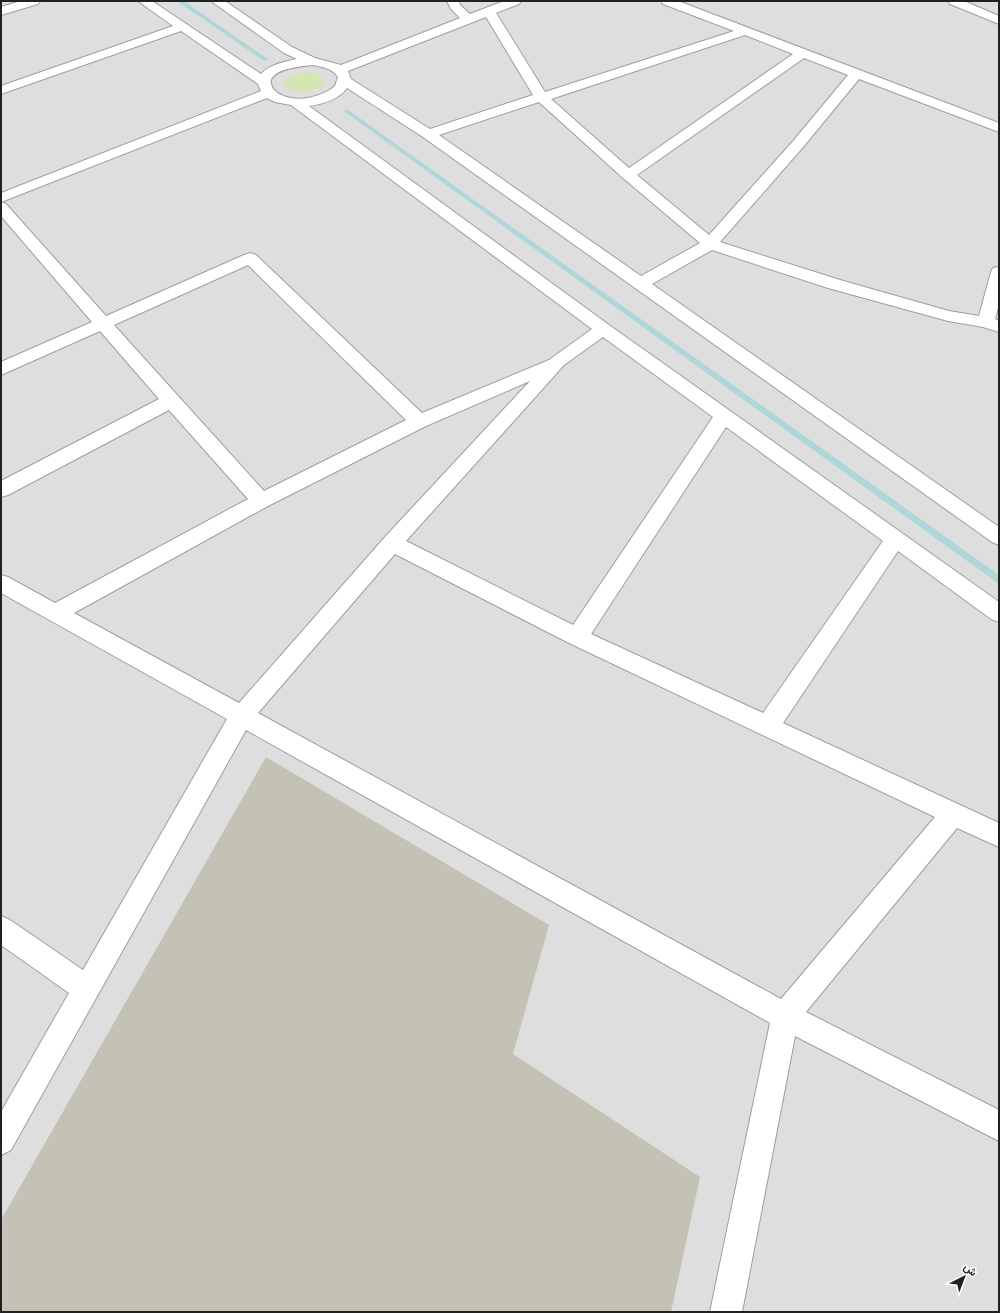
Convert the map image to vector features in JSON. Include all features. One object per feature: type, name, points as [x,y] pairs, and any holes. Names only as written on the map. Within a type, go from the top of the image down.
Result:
[{"type":"street","points":[[1,11],[34,1]]},
{"type":"street","points":[[144,1],[284,100],[295,102],[313,101],[329,96],[342,86],[342,75]]},
{"type":"street","points":[[217,1],[288,50],[313,62]]},
{"type":"street","points":[[453,1],[455,6],[468,19]]},
{"type":"street","points":[[342,75],[468,19],[515,1]]},
{"type":"street","points":[[667,1],[999,128]]},
{"type":"street","points":[[954,1],[999,20]]},
{"type":"street","points":[[489,11],[541,96],[628,175],[710,244],[834,284],[948,316],[992,324],[999,272]]},
{"type":"street","points":[[1,90],[181,27]]},
{"type":"street","points":[[428,134],[541,96],[746,31]]},
{"type":"street","points":[[628,175],[802,53]]},
{"type":"street","points":[[266,87],[267,76],[281,66],[297,62],[313,62],[333,66],[342,75],[641,283],[999,537]]},
{"type":"street","points":[[641,283],[710,244],[799,143],[856,74]]},
{"type":"street","points":[[1,198],[266,87]]},
{"type":"street","points":[[295,102],[603,329],[999,613]]},
{"type":"street","points":[[1,207],[261,501]]},
{"type":"street","points":[[1,369],[250,258],[419,421]]},
{"type":"street","points":[[55,613],[261,501],[419,421],[558,361],[603,329]]},
{"type":"street","points":[[1,1140],[242,715],[392,544],[558,361]]},
{"type":"street","points":[[1,490],[171,401]]},
{"type":"street","points":[[577,637],[724,416]]},
{"type":"street","points":[[767,727],[896,538]]},
{"type":"street","points":[[392,544],[577,637],[999,835]]},
{"type":"street","points":[[1,583],[785,1016],[999,1126]]},
{"type":"street","points":[[726,1312],[785,1016],[953,814]]},
{"type":"street","points":[[1,929],[87,989]]},
{"type":"shaded area","points":[[1,1],[999,1],[999,1312],[1,1312]]},
{"type":"shaded area","points":[[266,757],[549,925],[513,1054],[700,1177],[671,1312],[1,1312],[1,1220]]},
{"type":"green space","points":[[311,72],[317,73],[324,79],[322,85],[318,88],[297,92],[288,88],[284,84],[285,81],[292,75]]},
{"type":"waterway","points":[[180,1],[266,60]]},
{"type":"waterway","points":[[347,111],[999,580]]}]
